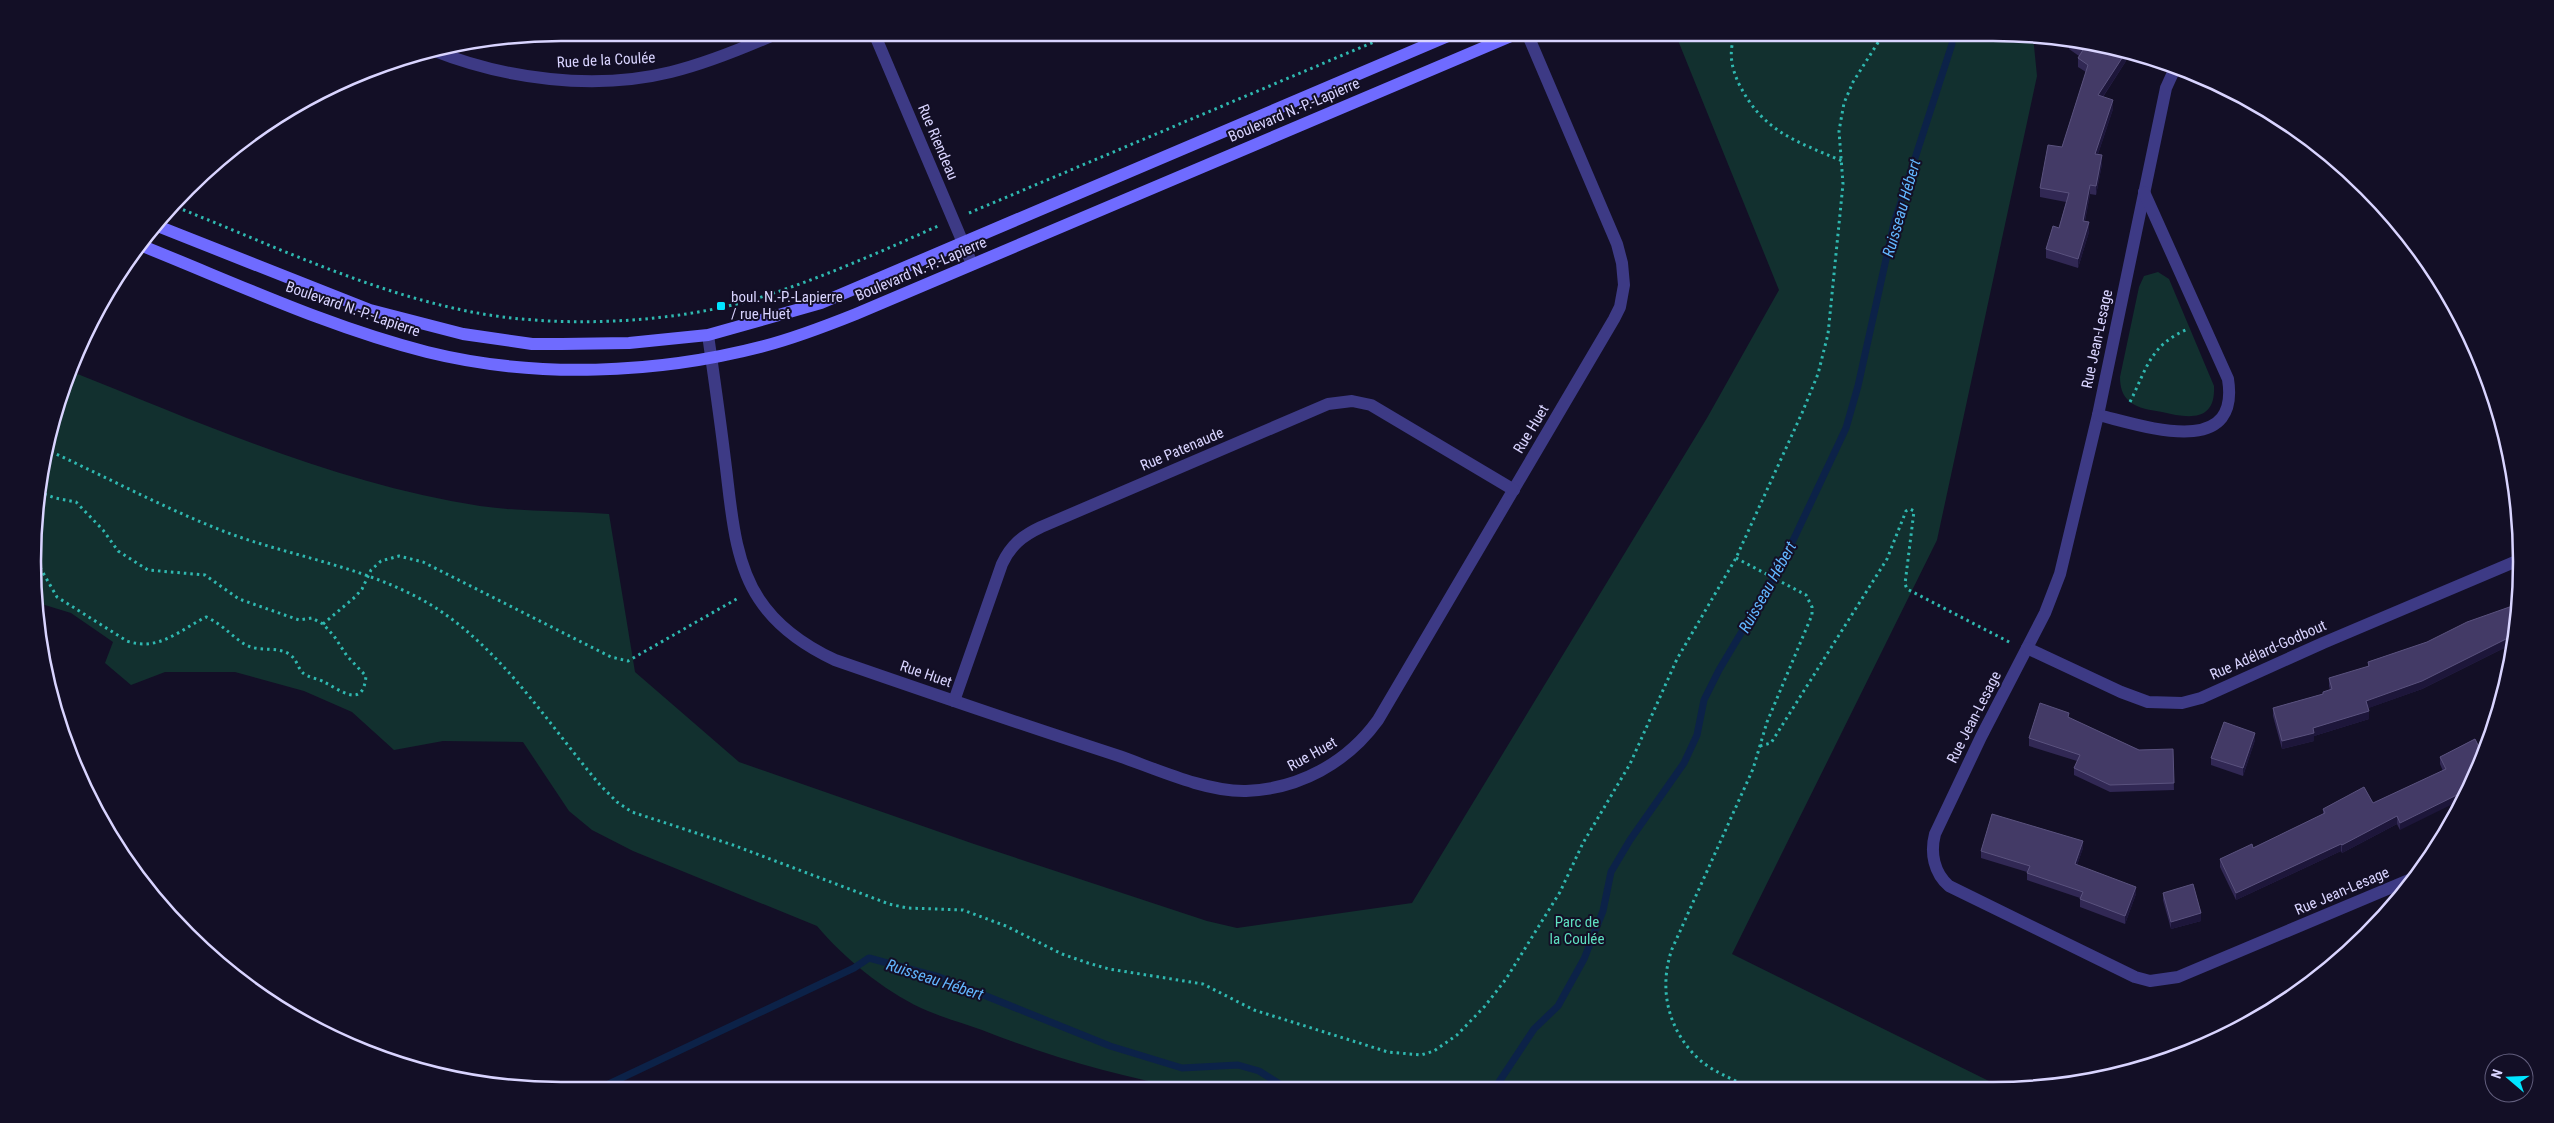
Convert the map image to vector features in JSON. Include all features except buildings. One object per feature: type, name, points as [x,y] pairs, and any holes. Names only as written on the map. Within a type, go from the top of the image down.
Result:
[{"type":"street","name":"Rue de la Coulée","points":[[445,55],[488,69],[521,75],[570,80],[618,78],[659,74],[685,68],[755,41]]},
{"type":"street","name":"Rue Riendeau","points":[[878,41],[972,264]]},
{"type":"street","name":"Boulevard N.-P.-Lapierre","points":[[162,228],[370,310],[420,325],[463,334],[532,344],[629,343],[708,335],[821,303],[1434,41]]},
{"type":"street","name":"Boulevard N.-P.-Lapierre","points":[[147,248],[360,332],[460,359],[557,369],[659,366],[711,357],[790,339],[856,314],[1497,41]]},
{"type":"street","name":"Rue Huet","points":[[708,335],[736,539],[748,575],[758,598],[777,622],[815,651],[835,660],[954,701],[1213,787],[1244,791],[1300,781],[1353,750],[1369,732],[1514,490],[1620,307],[1624,285],[1622,262],[1617,244],[1531,41]]},
{"type":"street","name":"Rue Jean-Lesage","points":[[2173,74],[2166,88],[2098,414],[2060,574],[2027,648],[1935,834],[1932,851],[1934,862],[1941,878],[1950,886],[2135,978],[2150,981],[2178,977],[2401,883]]},
{"type":"street","points":[[2098,414],[2173,431],[2196,432],[2209,428],[2219,420],[2229,399],[2228,379],[2144,192]]},
{"type":"street","name":"Rue Patenaude","points":[[954,701],[1002,564],[1010,548],[1019,539],[1040,528],[1328,404],[1352,401],[1371,405],[1514,490]]},
{"type":"street","name":"Rue Adélard-Godbout","points":[[2027,648],[2148,702],[2182,703],[2201,698],[2323,643],[2513,563]]},
{"type":"path","name":"Boulevard N.-P.-Lapierre","points":[[979,208],[1374,41]]},
{"type":"path","points":[[1734,41],[1731,53],[1734,73],[1759,116],[1791,138],[1842,161]]},
{"type":"path","points":[[53,453],[228,532],[368,576],[426,603],[469,633],[500,662],[530,696],[600,785],[617,802],[632,812],[733,845],[889,904],[907,908],[963,910],[1006,926],[1062,954],[1088,963],[1108,969],[1203,984],[1254,1010],[1367,1046],[1406,1055],[1421,1055],[1445,1045],[1486,1006],[1506,979],[1560,892],[1583,843],[1620,784],[1641,743],[1677,659],[1736,558],[1818,374],[1828,334],[1838,249],[1843,184],[1840,131],[1844,103],[1853,82],[1878,41]]},
{"type":"path","name":"Boulevard N.-P.-Lapierre","points":[[180,208],[336,271],[407,296],[469,312],[578,321],[661,317],[745,302],[810,280],[932,229]]},
{"type":"path","points":[[2130,402],[2157,349],[2164,341],[2190,328]]},
{"type":"path","points":[[41,570],[57,597],[137,645],[160,642],[206,617],[222,625],[251,647],[288,653],[295,659],[304,673],[337,690],[350,695],[357,695],[362,692],[366,676],[347,656],[334,636],[323,624],[312,618],[299,620],[239,599],[205,575],[148,570],[118,551],[103,530],[76,502],[46,495]]},
{"type":"path","points":[[1760,746],[1771,743],[1854,614],[1888,559],[1906,511],[1910,509],[1914,510],[1905,584],[1907,589],[2010,643]]},
{"type":"path","points":[[323,624],[356,597],[376,564],[390,557],[399,556],[417,560],[611,657],[628,661],[740,597]]},
{"type":"path","points":[[1736,558],[1797,589],[1810,600],[1812,615],[1767,722],[1753,768],[1665,969],[1664,990],[1668,1010],[1692,1051],[1702,1062],[1739,1082]]},
{"type":"green space","name":"Parc de la Coulée","points":[[1678,41],[1992,41],[2034,43],[2037,76],[1937,540],[1732,954],[1991,1082],[1153,1082],[1137,1079],[1034,1049],[921,1008],[879,983],[865,972],[839,950],[817,926],[633,851],[592,830],[569,811],[523,742],[443,741],[394,750],[352,712],[304,691],[235,672],[165,672],[131,685],[105,663],[113,642],[71,613],[43,604],[41,562],[42,527],[46,494],[51,460],[59,427],[77,374],[271,450],[322,468],[374,483],[480,506],[609,514],[635,672],[739,762],[974,844],[1207,921],[1237,928],[1412,903],[1707,418],[1779,290]]},
{"type":"green space","points":[[2158,272],[2169,279],[2214,386],[2210,407],[2198,415],[2181,416],[2140,407],[2129,401],[2120,384],[2139,287],[2144,276]]},
{"type":"waterway","name":"Ruisseau Hébert","points":[[1499,1082],[1534,1029],[1558,1006],[1584,959],[1603,911],[1611,872],[1630,840],[1684,763],[1697,735],[1704,700],[1719,670],[1781,566],[1846,428],[1858,386],[1894,223],[1952,44]]},
{"type":"waterway","name":"Ruisseau Hébert","points":[[613,1082],[854,968],[869,958],[939,977],[1110,1046],[1182,1068],[1238,1065],[1259,1071],[1276,1082]]},
{"type":"place","name":"boul. N.-P.-Lapierre / rue Huet","points":[[721,306]]}]
